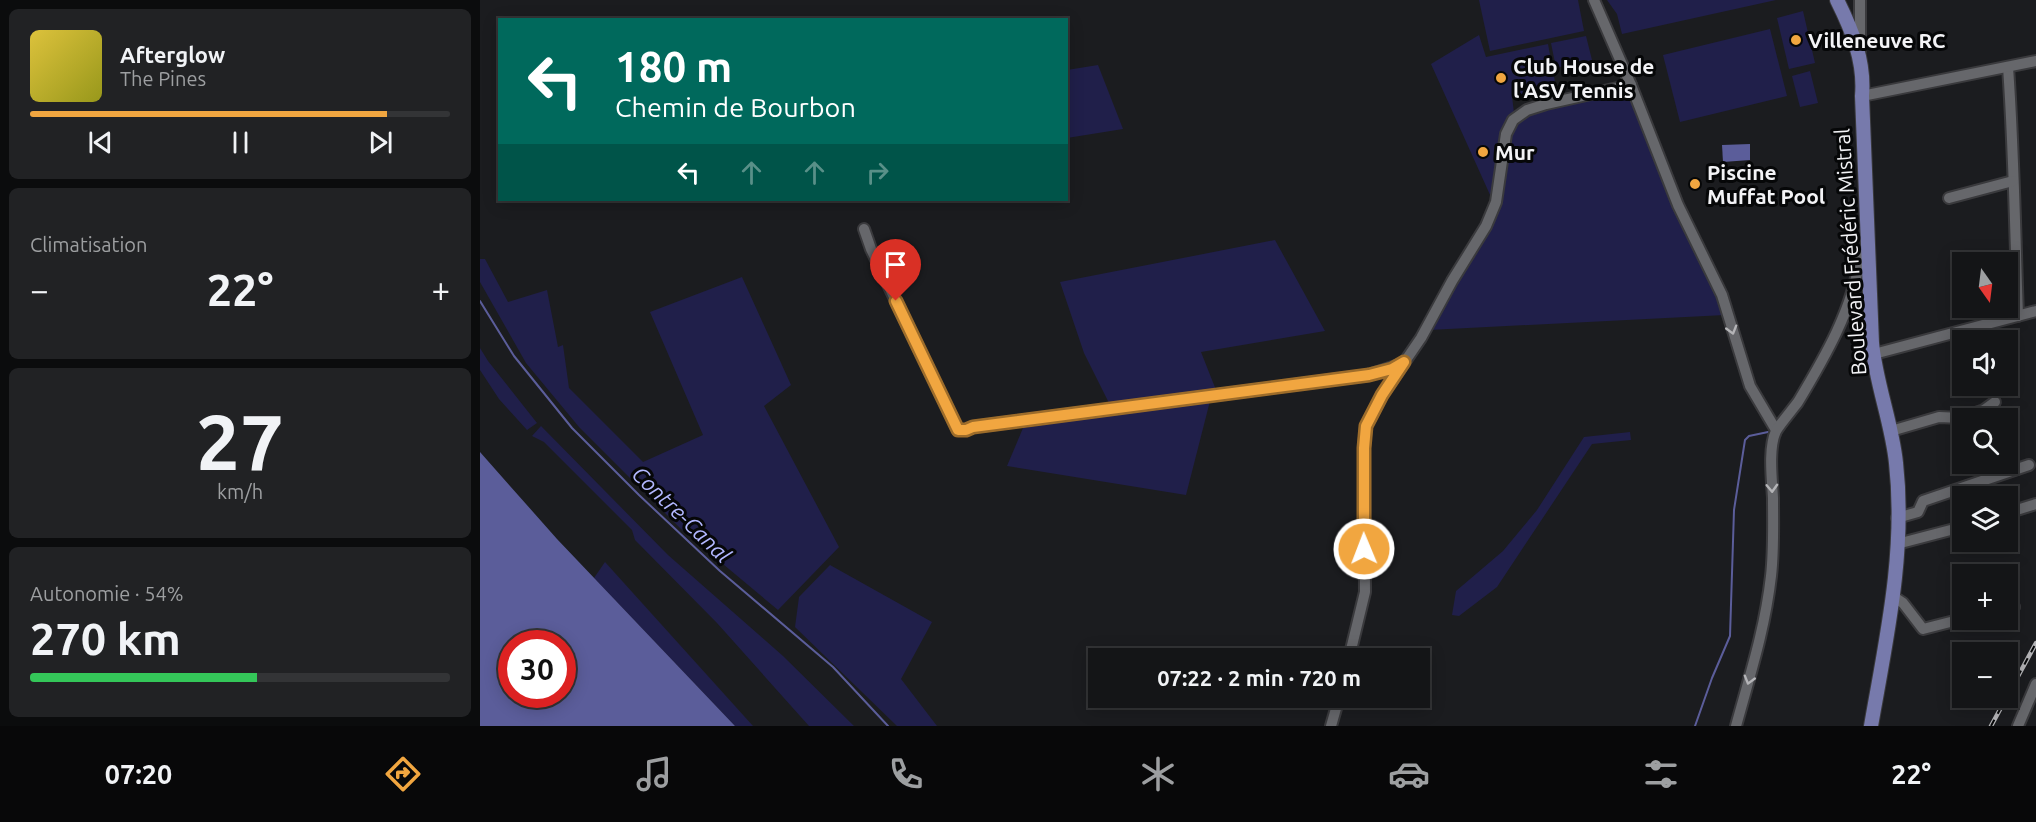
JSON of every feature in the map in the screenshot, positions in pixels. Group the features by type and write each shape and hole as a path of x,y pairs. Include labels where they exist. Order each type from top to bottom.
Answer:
{"main road":[{"name":"Boulevard Frédéric Mistral","path":"1833,3 1860,59 1863,78 1868,252 1874,354 1896,463 1897,544 1894,597 1871,726"},
{"name":"Boulevard Frédéric Mistral","path":"1833,3 1862,96"}],"street":[{"path":"1594,0 1631,85 1678,206 1714,274 1750,386 1776,430"},
{"name":"Boulevard Frédéric Mistral","path":"1833,3 1852,10 1860,1"},
{"name":"Boulevard Frédéric Mistral","path":"1860,1 1860,59"},
{"path":"1862,96 2036,61"},
{"path":"2008,67 2014,142 2016,252"},
{"path":"1351,648 1365,591 1364,448 1366,426 1382,395 1421,338 1452,280 1486,226 1496,202 1506,134 1513,120 1527,110 1631,85"},
{"path":"1949,198 2013,182"},
{"path":"864,229 871,249 958,430 1369,375 1392,369 1404,362"},
{"path":"1736,726 1760,642 1771,575 1773,536 1771,464 1776,430 1790,415 1811,380 1842,320 1857,278 1860,257 1868,252"},
{"path":"2018,316 2036,311"},
{"path":"1874,354 2010,318"},
{"path":"1891,430 1939,417 1961,418 1984,411 1995,402"},
{"path":"1897,518 1918,512 1923,501 2029,465"},
{"path":"2018,510 2036,504"},
{"path":"1897,544 1952,530"},
{"path":"1894,597 1903,603 1923,629 1952,622"},
{"path":"2018,726 2036,684"},
{"path":"1331,726 1336,708"}],"shaded area":[{"path":"1479,0 1578,0 1584,31 1490,51"},
{"path":"1607,0 1776,0 1622,34 1617,14"},
{"name":"Villeneuve RC","path":"1803,11 1815,63 1789,69 1777,18"},
{"path":"1770,29 1787,96 1680,122 1663,55"},
{"path":"1479,35 1486,57 1548,44 1556,87 1512,96 1514,113 1500,132 1491,197 1431,64"},
{"path":"1586,36 1592,60 1556,68 1551,43"},
{"path":"1098,65 1123,129 1068,138 1068,70"},
{"path":"1810,71 1818,103 1800,107 1792,76"},
{"path":"1625,94 1629,97 1669,193 1725,315 1429,330 1496,214 1505,146 1516,124 1536,112"},
{"path":"1275,240 1325,331 1201,352 1216,390 1109,403 1084,353 1060,282"},
{"path":"480,259 485,259 508,302 547,290 558,347 563,345 569,388 643,462 703,435 650,312 742,277 791,385 764,406 839,547 778,610 681,529 579,427 526,363 480,282"},
{"path":"480,348 537,423 527,430 499,399 480,370"},
{"path":"1210,401 1186,495 1007,466 1023,428"},
{"path":"541,426 668,555 783,656 854,726 809,726 717,623 635,540 632,530 544,442 532,436"},
{"path":"1630,432 1631,440 1592,444 1497,587 1459,616 1452,615 1456,591 1503,551 1537,510 1584,437"},
{"path":"605,562 753,726 735,726 594,578"},
{"path":"830,565 932,622 901,679 937,726 897,726 795,627 799,597"}],"water":[{"path":"1750,144 1750,160 1723,162 1722,145"},
{"path":"480,452 557,539 735,726 480,726"}],"waterway":[{"name":"Contre-Canal","path":"480,301 514,356 572,428 720,571 833,667 888,726"},
{"path":"1695,726 1730,636 1734,510 1745,440 1749,436 1768,432"}],"railway":[{"path":"1991,726 2036,643"}],"place":[{"name":"Villeneuve RC","path":"1796,40"},
{"name":"Club House de l'ASV Tennis","path":"1501,78"},
{"name":"Mur","path":"1483,152"},
{"name":"Piscine Muffat Pool","path":"1695,184"}],"route":[{"path":"896,301 958,430 1369,375 1392,369 1404,362 1382,395 1366,426 1364,549"}]}
